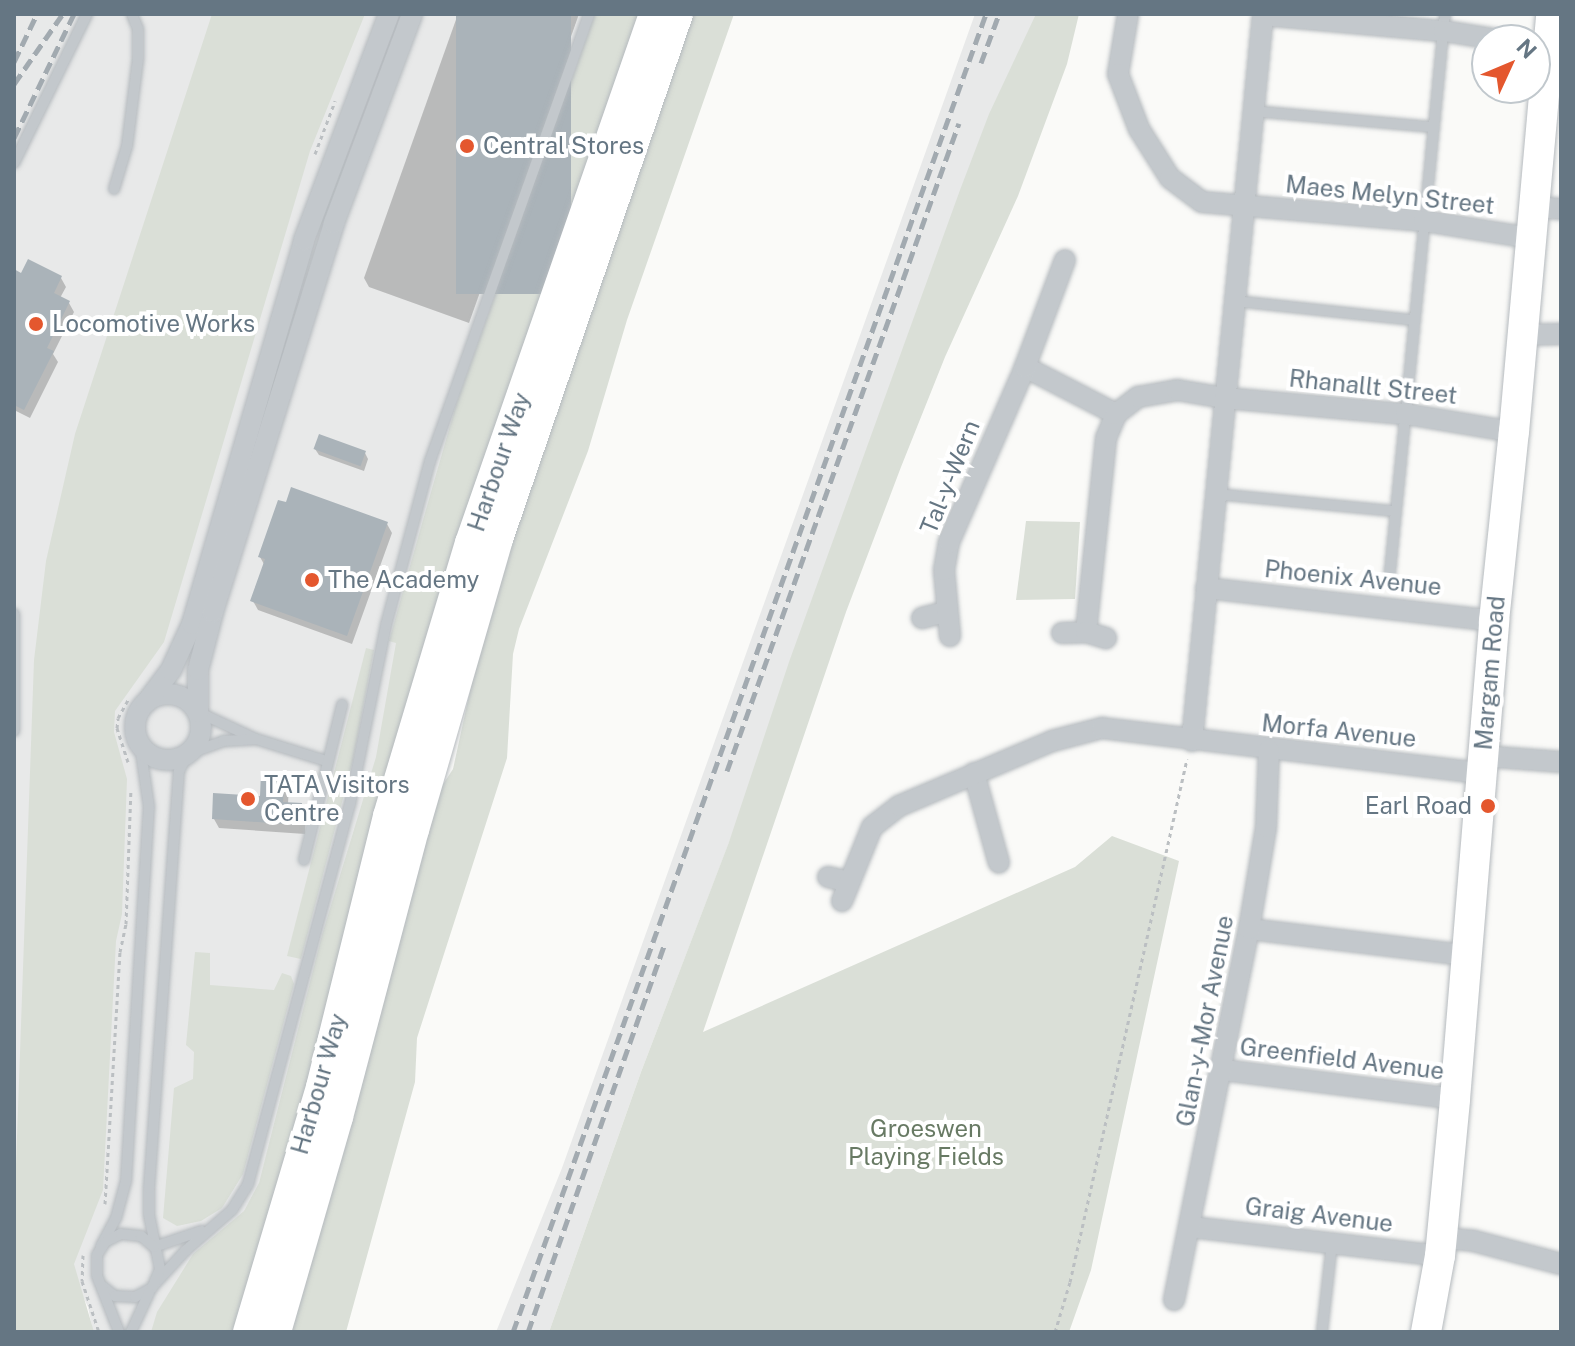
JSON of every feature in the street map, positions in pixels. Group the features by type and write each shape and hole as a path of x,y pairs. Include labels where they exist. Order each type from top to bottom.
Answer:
{"main road":[{"name":"Harbour Way","path":"248,1332 321,1087 388,816 470,543 654,14"},
{"name":"Harbour Way","path":"276,1332 338,1117 414,830 498,539 678,14"},
{"name":"Margam Road","path":"1426,1332 1441,1247 1481,764 1530,238 1548,208 1543,104"}],"street":[{"path":"389,14 304,240 192,624 171,670 136,718 140,745 158,759 174,760 188,754 199,739 198,670 213,612 343,195 412,14"},
{"name":"Maes Melyn Street","path":"1128,14 1118,74 1139,129 1170,178 1202,202 1424,221 1530,238"},
{"path":"1192,741 1263,15 1444,22 1471,31"},
{"name":"Tal-y-Wern","path":"950,636 945,612 944,570 949,542 1025,367 1054,269"},
{"path":"1521,335 1561,334"},
{"path":"1025,367 1116,414"},
{"path":"1062,633 1096,635 1106,438 1116,414 1138,397 1177,390 1225,398"},
{"name":"Rhanallt Street","path":"1225,398 1406,414 1514,432"},
{"name":"Phoenix Avenue","path":"1206,588 1494,621"},
{"path":"922,618 945,612"},
{"path":"146,703 154,697 174,695 192,704 198,712"},
{"name":"Morfa Avenue","path":"828,877 846,891 872,827 899,806 1052,741 1102,728 1269,750 1481,764"},
{"name":"Glan-y-Mor Avenue","path":"1174,1300 1223,1070 1249,929 1266,827 1269,750"},
{"path":"1481,764 1561,762"},
{"path":"974,773 984,844 999,863"},
{"path":"1249,929 1465,955"},
{"name":"Greenfield Avenue","path":"1223,1070 1455,1099"},
{"name":"Graig Avenue","path":"1191,1227 1332,1241 1441,1247 1474,1241 1561,1264"}],"lane":[{"path":"14,163 87,14"},
{"path":"114,189 127,146 138,59 138,29 132,14"},
{"path":"102,1286 115,1296 128,1298 153,1286 239,1201 254,1166 350,804 386,625 430,461 589,14"},
{"path":"1389,582 1444,22"},
{"path":"1252,111 1433,127"},
{"path":"1235,301 1414,320"},
{"path":"1216,494 1394,511"},
{"path":"14,614 14,731"},
{"path":"304,860 342,705"},
{"path":"198,712 256,739 326,761"},
{"path":"131,1332 136,1314 160,1269 149,1215 152,1136 176,791 181,765 188,754 234,738 256,739"},
{"path":"119,1332 95,1265 123,1200 126,1181 149,807 140,745"},
{"path":"154,1247 213,1226"},
{"path":"101,1246 112,1237 128,1233 141,1236 154,1247"},
{"path":"1322,1332 1332,1241"}],"path":[{"path":"1055,1332 1070,1282 1192,741"}],"shaded area":[{"path":"14,14 638,14 512,378 214,1332 93,1332 88,1307 78,1286 14,1332"},
{"path":"975,14 1047,14 641,1072 549,1332 496,1332 562,1168"}],"green space":[{"path":"212,14 365,14 310,151 164,642 115,711 114,732 127,779 122,914 116,941 103,1190 74,1264 94,1332 14,1332 14,1221 34,660 46,561 75,434"},
{"path":"595,14 638,14 512,378 235,1332 151,1332 157,1312 193,1254 244,1211 259,1183 322,935 376,757 396,643 389,641 456,405"},
{"path":"692,14 734,14 627,320 588,451 519,629 513,654 507,758 417,1038 415,1082 346,1332 286,1332 440,789 453,769 485,622"},
{"name":"Groeswen Playing Fields","path":"1036,14 1079,14 1067,64 1018,196 945,357 846,612 703,1032 1075,867 1112,836 1179,861 1091,1270 1069,1332 549,1332 641,1072 729,842 789,662 960,190 989,114"},
{"path":"1026,521 1080,522 1075,599 1016,600"},
{"path":"366,648 374,650 353,760 301,959 287,956"},
{"path":"195,952 210,953 210,985 274,990 282,973 291,976 294,984 243,1174 222,1208 201,1221 177,1226 163,1218 174,1088 193,1079 194,1052 186,1045"}],"building":[{"path":"456,14 571,14 571,294 456,294"},
{"name":"Locomotive Works","path":"28,259 62,276 54,293 70,301 47,348 54,351 24,410 14,405 14,269 21,273"},
{"path":"319,434 366,451 361,466 314,449"},
{"name":"The Academy","path":"291,487 388,522 347,636 250,601 265,559 258,557 278,500 286,502"},
{"name":"TATA Visitors Centre","path":"261,771 285,773 283,802 302,803 301,825 212,819 213,793 260,796"}],"railway":[{"path":"14,62 37,14"},
{"path":"14,138 74,14"},
{"path":"513,1332 986,14"},
{"path":"981,63 999,14"},
{"path":"14,84 62,15"},
{"path":"727,771 959,123"},
{"path":"528,1332 665,944"}],"place":[{"name":"Central Stores","path":"467,146"},
{"name":"Locomotive Works","path":"36,324"},
{"name":"The Academy","path":"312,580"},
{"name":"TATA Visitors Centre","path":"248,799"},
{"name":"Earl Road","path":"1488,806"}]}
